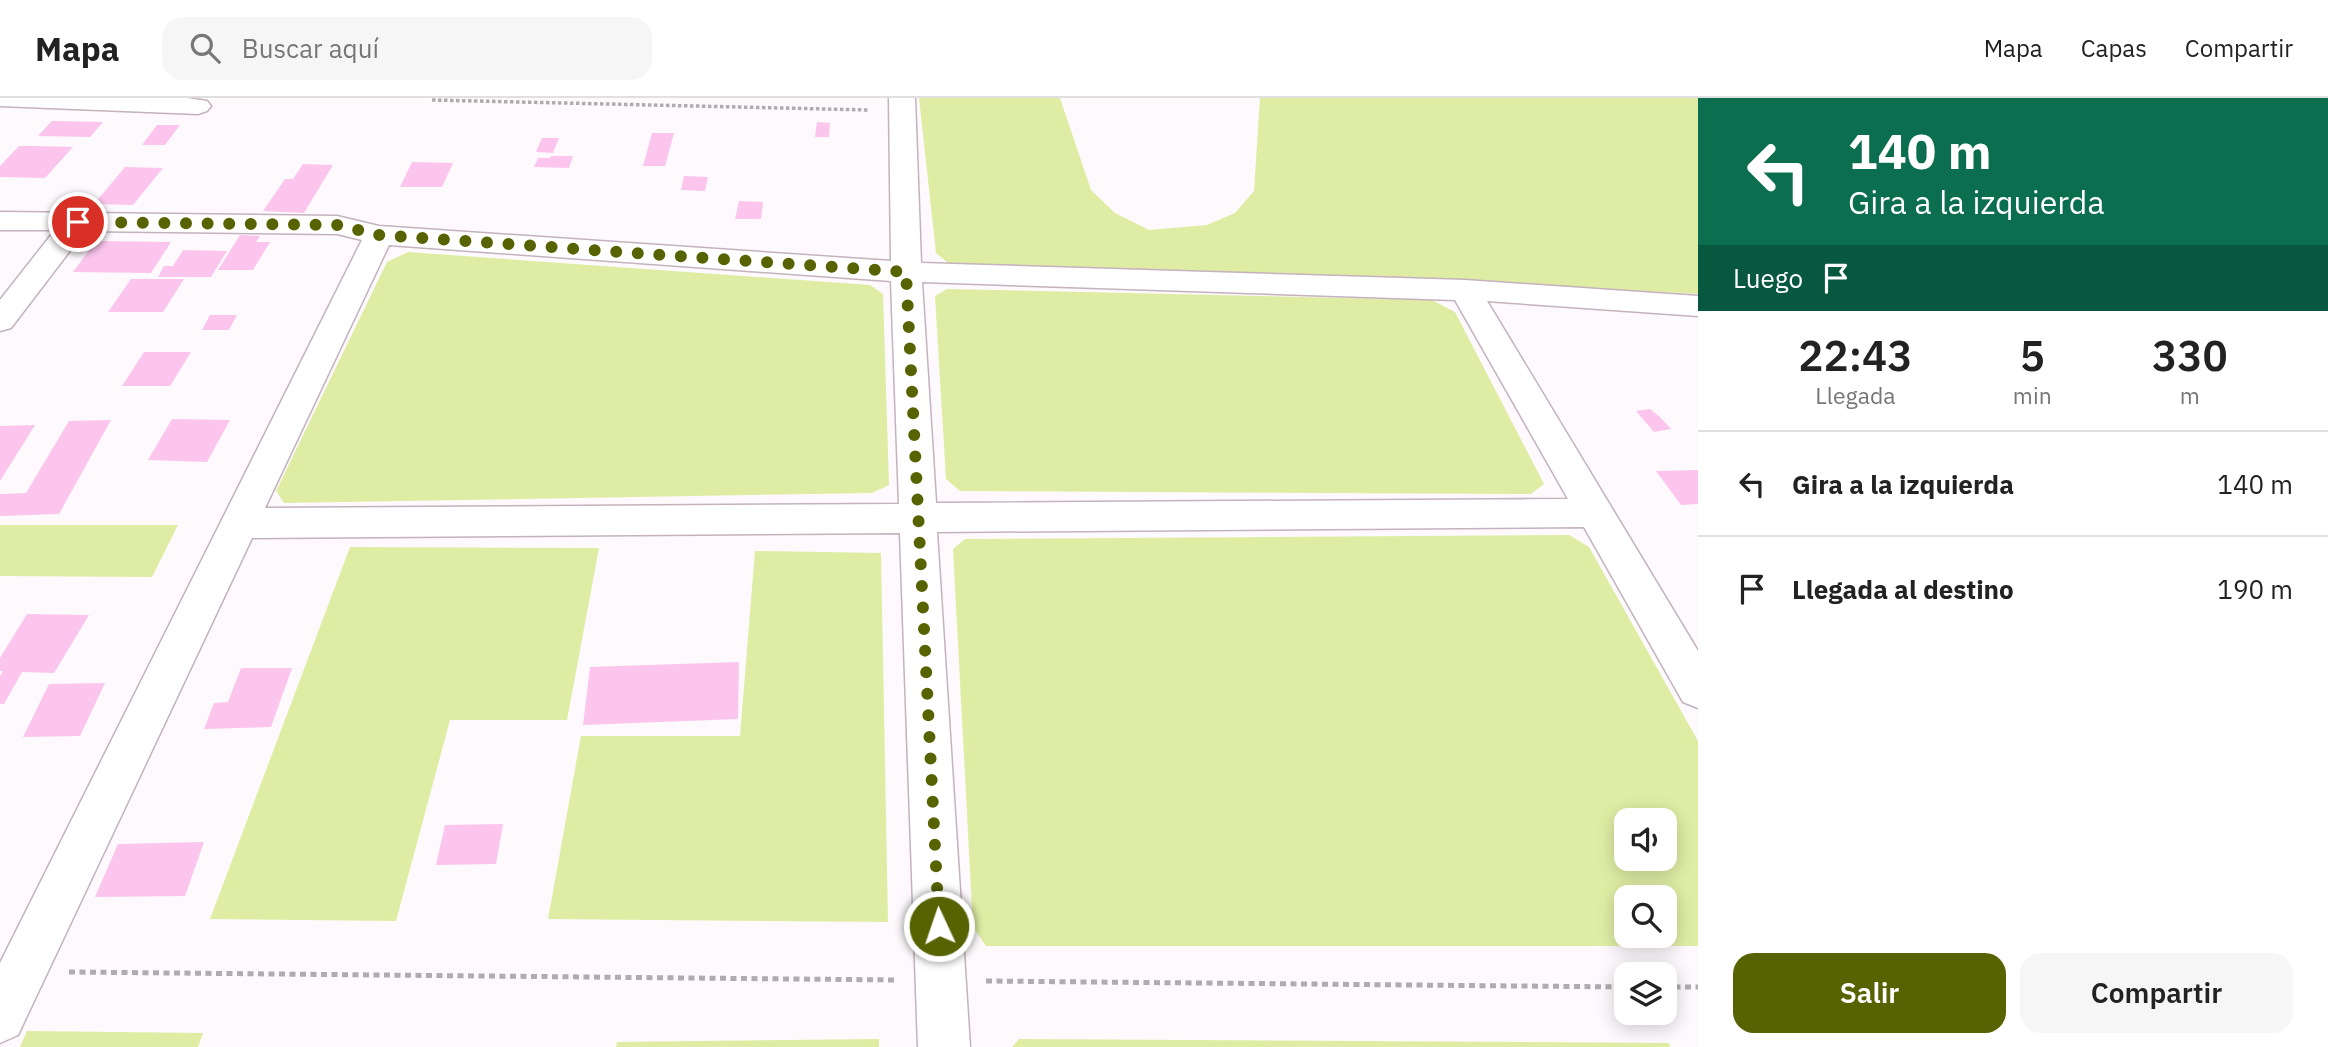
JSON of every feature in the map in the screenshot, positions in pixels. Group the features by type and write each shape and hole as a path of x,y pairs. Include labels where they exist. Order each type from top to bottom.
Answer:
{"street":[{"path":"0,98 198,106"},
{"path":"903,104 906,272 944,1047"},
{"path":"0,221 337,225 379,235 906,272 1465,290 1698,306"},
{"path":"0,321 78,222"},
{"path":"0,1017 379,235"},
{"path":"1465,290 1698,689"},
{"path":"239,523 1595,513"}],"path":[{"path":"432,100 903,104"},
{"path":"22,972 1614,986"},
{"path":"1677,987 1698,987"}],"green space":[{"path":"919,98 1060,98 1091,190 1115,213 1149,230 1207,225 1235,213 1254,191 1260,98 1698,98 1698,294 1468,282 959,266 948,263 936,253"},
{"path":"408,252 870,285 883,294 889,485 872,493 284,503 276,491 387,262"},
{"path":"947,289 1432,300 1455,312 1544,484 1531,494 960,491 946,479 935,296"},
{"path":"0,525 178,525 152,577 0,576"},
{"path":"1569,535 1589,547 1698,741 1698,946 1677,946 1677,885 1614,885 1614,946 986,946 973,927 953,549 965,539"},
{"path":"350,547 599,548 567,720 450,720 396,921 210,919"},
{"path":"755,551 881,553 888,922 548,919 581,736 740,736"},
{"path":"27,1031 203,1033 198,1047 20,1047"},
{"path":"879,1039 879,1047 616,1047 617,1042"},
{"path":"1019,1039 1669,1043 1670,1047 1012,1047"}],"building":[{"path":"52,121 103,122 90,137 38,136"},
{"path":"817,122 830,123 829,137 815,137"},
{"path":"157,125 180,125 165,145 142,145"},
{"path":"652,133 674,133 665,166 643,166"},
{"path":"542,138 559,138 553,153 536,152"},
{"path":"19,146 73,147 45,178 0,177 0,166"},
{"path":"573,156 569,168 534,167 538,158"},
{"path":"412,162 453,163 442,187 400,187"},
{"path":"303,164 333,165 304,213 263,211 285,179 293,179"},
{"path":"125,167 163,168 133,205 94,204"},
{"path":"684,176 708,177 705,191 681,190"},
{"path":"739,201 763,202 761,219 735,219"},
{"path":"240,235 260,236 256,242 270,242 253,270 218,270"},
{"path":"96,241 171,242 151,273 73,272"},
{"path":"183,250 227,251 211,277 158,277 164,266 173,266"},
{"path":"131,279 184,279 163,312 108,312"},
{"path":"210,315 237,315 229,330 202,330"},
{"path":"144,352 191,352 170,386 122,386"},
{"path":"1650,409 1671,429 1654,432 1636,411"},
{"path":"172,419 230,420 207,462 148,460"},
{"path":"111,420 59,514 0,516 0,494 26,493 69,421"},
{"path":"35,425 0,481 0,426"},
{"path":"1698,470 1698,504 1681,505 1656,471"},
{"path":"27,614 89,615 54,673 22,672 4,704 0,704 0,676 3,671 0,671 0,658"},
{"path":"739,662 738,719 583,725 590,667"},
{"path":"241,668 292,668 271,727 204,729 214,703 228,702"},
{"path":"105,683 80,736 23,737 49,684"},
{"path":"503,824 496,864 436,865 445,825"},
{"path":"204,842 185,896 95,897 118,844"}],"route":[{"path":"78,222 337,225 379,235 906,272 939,926"}]}
